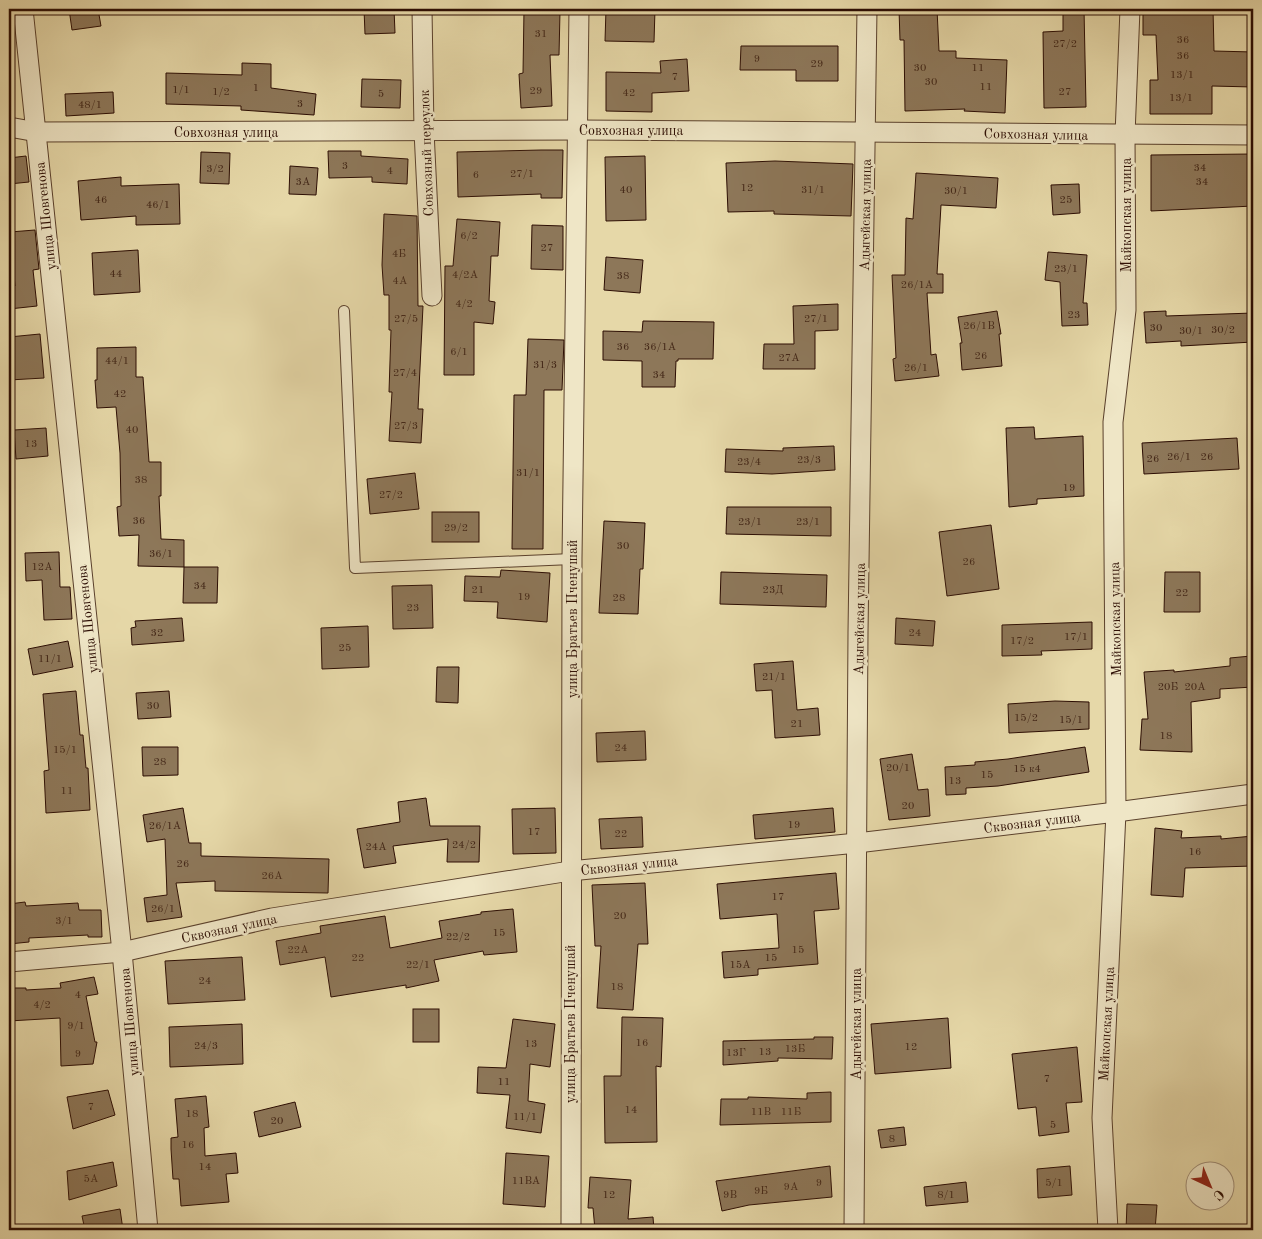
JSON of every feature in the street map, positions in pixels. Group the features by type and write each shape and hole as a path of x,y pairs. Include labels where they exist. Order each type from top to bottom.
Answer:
{"street":[{"name":"улица Шовгенова","path":"23,9 122,952 148,1230"},
{"name":"Совхозный переулок","path":"422,9 424,132 432,296"},
{"name":"улица Братьев Пченушай","path":"571,1230 570,871 572,559 579,130 579,9"},
{"name":"Адыгейская улица","path":"854,1230 867,9"},
{"name":"Майкопская улица","path":"1108,1230 1102,1118 1116,812 1113,422 1126,310 1125,135 1130,9"},
{"name":"Совхозная улица","path":"9,127 37,132 579,130 1253,135"},
{"name":"Сквозная улица","path":"9,962 122,952 272,918 570,871 857,843 1253,794"}],"lane":[{"path":"344,311 355,568 572,559"}],"building":[{"path":"69,9 98,9 101,26 72,30"},
{"path":"364,9 394,9 395,33 365,34"},
{"path":"606,9 655,9 654,42 605,41"},
{"path":"899,9 937,9 939,51 956,51 956,58 1007,60 1005,113 964,111 965,109 905,111 904,40 900,40"},
{"path":"1063,9 1084,9 1086,107 1044,108 1043,32 1063,31"},
{"path":"1143,9 1213,9 1214,51 1253,52 1253,87 1212,86 1212,114 1150,114 1150,80 1158,80 1156,35 1143,35"},
{"path":"524,10 560,11 559,55 550,55 552,106 521,108 519,74 523,73"},
{"path":"741,46 838,46 838,81 796,81 796,70 740,70"},
{"path":"687,59 689,91 652,93 652,112 606,111 606,72 661,73 660,61"},
{"path":"242,63 271,64 271,88 316,94 314,115 241,110 241,106 166,104 166,73 242,75"},
{"path":"362,79 401,80 400,108 361,107"},
{"path":"113,92 114,113 66,116 65,94"},
{"path":"563,150 562,198 541,198 541,194 458,197 457,152"},
{"path":"328,151 361,151 361,156 408,159 407,184 372,182 372,177 329,178"},
{"path":"201,152 230,153 229,184 200,183"},
{"path":"1253,154 1253,206 1151,211 1151,155"},
{"path":"26,156 29,182 9,184 9,158"},
{"path":"645,156 646,220 606,221 605,157"},
{"path":"775,161 853,164 851,216 774,214 774,211 728,212 726,163"},
{"path":"290,166 318,168 316,195 289,194"},
{"path":"916,173 998,178 996,208 941,205 937,274 943,274 943,293 927,293 931,355 936,354 939,376 895,381 893,359 896,358 892,275 905,275 906,218 913,219"},
{"path":"121,177 121,186 179,184 180,224 136,225 136,216 81,220 78,181"},
{"path":"1079,184 1080,213 1053,215 1051,185"},
{"path":"384,214 417,216 418,306 423,306 418,409 423,409 421,443 389,441 392,392 389,392 391,330 389,330 389,295 384,295 382,265"},
{"path":"457,219 500,222 498,256 491,256 489,301 495,302 493,324 474,322 474,375 444,375 445,266 453,266"},
{"path":"532,225 563,226 563,270 531,269"},
{"path":"35,230 39,269 33,270 37,306 9,309 9,287 15,286 10,232"},
{"path":"138,250 140,292 94,295 92,253"},
{"path":"1048,252 1087,255 1083,303 1087,303 1088,325 1062,326 1060,282 1045,280"},
{"path":"606,257 643,260 640,293 604,290"},
{"path":"838,304 838,330 815,331 815,369 763,369 764,344 794,344 793,306"},
{"path":"997,311 1001,334 999,334 1002,366 962,370 960,343 962,343 958,317"},
{"path":"1166,311 1166,316 1253,313 1253,342 1181,346 1181,341 1146,343 1144,312"},
{"path":"643,321 714,322 713,359 678,359 676,361 675,387 642,387 642,361 603,360 603,331 642,332"},
{"path":"40,334 44,378 9,380 9,337"},
{"path":"528,339 564,340 562,390 544,390 543,549 512,549 514,395 526,395"},
{"path":"136,347 136,377 143,377 149,462 161,462 161,496 159,496 161,539 184,540 184,567 138,566 139,535 119,536 117,507 121,506 120,453 116,407 97,408 95,380 97,380 97,348"},
{"path":"1034,427 1035,439 1083,436 1084,496 1037,499 1037,504 1009,507 1006,428"},
{"path":"46,428 48,456 16,459 14,430"},
{"path":"1237,438 1239,469 1144,474 1142,443"},
{"path":"834,446 835,470 772,474 725,472 726,449 783,451 783,448"},
{"path":"415,473 419,509 370,514 367,479"},
{"path":"727,507 831,507 831,536 726,534"},
{"path":"432,512 479,512 479,542 432,542"},
{"path":"604,521 645,523 643,569 640,569 638,614 599,613"},
{"path":"991,525 999,589 947,596 939,532"},
{"path":"59,552 60,587 70,587 72,619 44,620 42,580 26,581 25,553"},
{"path":"184,567 218,567 217,603 183,603"},
{"path":"501,570 550,573 547,622 497,618 498,602 464,601 465,576 500,577"},
{"path":"721,572 827,575 826,607 720,604"},
{"path":"1165,572 1200,572 1200,612 1164,612"},
{"path":"432,585 433,628 393,629 392,586"},
{"path":"182,618 184,641 132,645 131,628 136,627 135,621"},
{"path":"896,618 935,621 933,646 895,644"},
{"path":"1092,622 1092,649 1041,651 1042,655 1002,656 1002,625"},
{"path":"368,626 369,667 322,669 321,628"},
{"path":"68,641 73,667 33,675 28,649"},
{"path":"1251,656 1253,687 1220,689 1220,698 1191,702 1192,752 1140,750 1142,719 1148,719 1144,672 1174,670 1174,672 1230,666 1230,658"},
{"path":"793,661 797,710 818,708 820,735 775,738 772,690 756,691 754,664"},
{"path":"437,667 459,667 458,703 436,702"},
{"path":"76,691 80,735 83,735 86,768 88,768 90,810 46,813 44,771 49,770 43,694"},
{"path":"169,691 171,717 138,719 136,693"},
{"path":"1055,701 1089,702 1089,729 1009,733 1008,704"},
{"path":"645,731 646,760 597,762 596,733"},
{"path":"142,747 178,747 178,775 143,776"},
{"path":"1085,747 1089,772 998,786 966,788 966,794 946,795 945,767 975,765 975,762"},
{"path":"912,754 918,790 928,789 930,816 889,820 880,759"},
{"path":"426,798 430,826 480,826 479,862 447,862 448,839 393,846 396,863 364,868 357,829 400,822 398,802"},
{"path":"183,808 189,843 201,843 201,856 329,859 328,893 215,891 215,881 176,883 182,917 147,922 144,898 167,895 165,839 147,842 143,815"},
{"path":"555,808 556,853 513,854 512,809"},
{"path":"833,808 835,832 755,839 753,815"},
{"path":"642,817 643,847 601,849 599,819"},
{"path":"1155,828 1182,831 1181,838 1221,836 1221,839 1253,836 1253,866 1185,868 1183,897 1151,895"},
{"path":"836,873 839,909 814,911 818,964 758,969 758,975 724,978 722,952 779,948 777,914 720,919 717,884"},
{"path":"645,883 648,944 638,944 633,1010 597,1008 601,946 595,946 592,885"},
{"path":"25,902 26,906 78,903 79,910 101,910 102,937 88,937 88,935 29,938 29,942 9,944 9,904"},
{"path":"513,909 517,952 484,955 483,951 434,960 439,981 406,988 406,985 331,997 325,957 280,965 276,941 321,933 320,926 385,916 390,948 442,938 439,921 481,914 481,912"},
{"path":"242,957 245,1000 168,1004 165,961"},
{"path":"94,977 98,994 86,996 95,1042 97,1042 93,1064 61,1066 60,1018 9,1021 9,988 26,988 26,990 61,988 60,983"},
{"path":"413,1009 439,1009 439,1042 413,1042"},
{"path":"622,1017 663,1018 661,1067 656,1066 657,1142 605,1143 604,1076 621,1076"},
{"path":"948,1018 951,1068 875,1074 871,1024"},
{"path":"513,1019 555,1024 550,1067 530,1064 528,1101 545,1104 541,1133 506,1128 510,1095 477,1093 478,1067 506,1068"},
{"path":"242,1024 243,1064 170,1067 169,1027"},
{"path":"814,1037 833,1037 832,1059 778,1058 778,1061 723,1065 723,1041 814,1039"},
{"path":"1077,1047 1082,1102 1066,1103 1069,1132 1039,1136 1036,1107 1018,1109 1012,1054"},
{"path":"108,1090 115,1115 73,1129 67,1097"},
{"path":"831,1092 831,1122 720,1125 721,1099 748,1099 748,1097 807,1099 807,1093"},
{"path":"206,1096 209,1127 204,1128 205,1156 236,1153 238,1173 226,1174 229,1202 181,1206 179,1179 173,1179 171,1149 171,1138 178,1137 175,1099"},
{"path":"295,1102 301,1127 259,1137 254,1112"},
{"path":"904,1127 906,1145 881,1148 878,1130"},
{"path":"506,1153 549,1156 545,1207 503,1204"},
{"path":"113,1162 117,1186 69,1200 67,1171"},
{"path":"830,1166 832,1197 749,1205 722,1211 716,1181"},
{"path":"1070,1166 1072,1195 1038,1198 1037,1169"},
{"path":"590,1177 631,1180 628,1219 653,1217 654,1230 595,1230 593,1208 588,1208"},
{"path":"966,1182 968,1202 926,1206 924,1187"},
{"path":"1127,1204 1157,1205 1155,1230 1126,1230"},
{"path":"120,1209 123,1230 85,1230 82,1216"}]}
